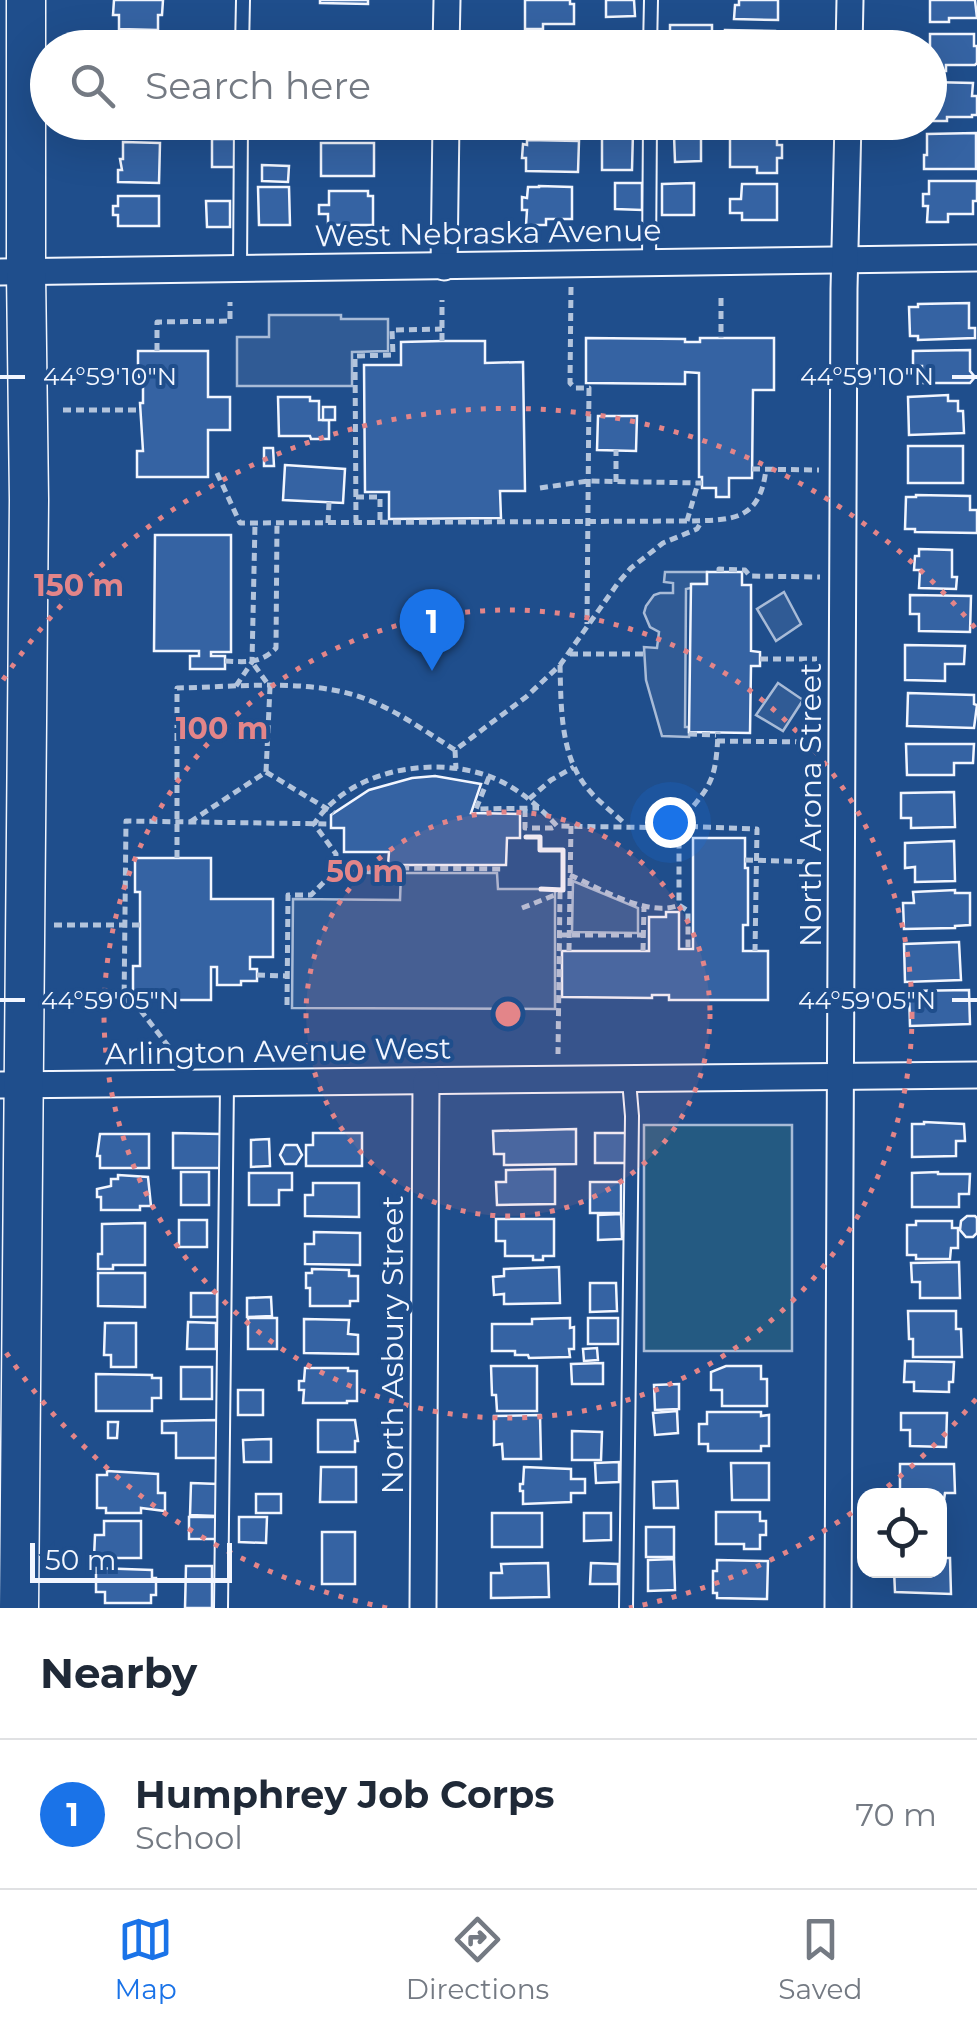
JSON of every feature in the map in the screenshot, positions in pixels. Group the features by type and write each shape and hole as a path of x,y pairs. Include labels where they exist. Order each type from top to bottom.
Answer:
{"main road":[{"path":"19,1608 12,1086 26,924 29,500 13,272 26,0"}],"street":[{"path":"446,0 446,30"},
{"path":"849,30 850,0"},
{"path":"444,266 446,140"},
{"name":"North Arona Street","path":"838,1608 847,140"},
{"name":"West Nebraska Avenue","path":"13,272 977,258"},
{"name":"Arlington Avenue West","path":"12,1086 977,1075"},
{"name":"North Asbury Street","path":"423,1608 426,1082"}],"lane":[{"path":"242,30 243,0"},
{"path":"650,0 650,30"},
{"path":"240,270 241,140"},
{"path":"649,262 650,140"},
{"path":"626,1608 630,1080"},
{"path":"222,1608 227,1084"}],"path":[{"path":"572,264 570,383 575,388 589,388 587,626"},
{"path":"720,298 720,338"},
{"path":"442,300 442,341"},
{"path":"157,351 157,322 230,321 230,302"},
{"path":"356,523 355,356 392,355 392,330 442,330"},
{"path":"63,410 140,410"},
{"path":"616,450 616,482"},
{"path":"752,469 844,470"},
{"path":"217,473 240,523 328,524 736,518 757,503 766,469"},
{"path":"540,488 588,481 700,483 687,521"},
{"path":"356,496 380,496 380,523"},
{"path":"328,524 329,502"},
{"path":"456,750 560,666 631,568 663,543 697,529 702,521"},
{"path":"235,688 252,662 254,524"},
{"path":"225,661 262,660 276,648 277,524"},
{"path":"719,572 745,570 750,576 843,577"},
{"path":"570,654 644,654"},
{"path":"760,659 843,660"},
{"path":"252,662 270,687 266,772"},
{"path":"560,666 564,729 574,767 582,782 628,827"},
{"path":"177,858 178,688 313,688 357,696 390,710 456,750"},
{"path":"689,734 843,742"},
{"path":"676,827 710,784 718,736"},
{"path":"456,750 456,769"},
{"path":"529,799 574,767"},
{"path":"314,824 346,792 410,768 456,769 489,777 529,799 558,826"},
{"path":"266,772 334,813"},
{"path":"189,822 266,772"},
{"path":"489,777 473,811 540,808"},
{"path":"524,809 524,828 754,828 758,832 755,950"},
{"path":"169,1047 138,1007 124,1006 126,821 331,824"},
{"path":"287,1005 288,895 311,895 335,871 336,854 314,824"},
{"path":"569,950 571,826"},
{"path":"676,827 679,905"},
{"path":"745,860 842,862"},
{"path":"335,871 503,869"},
{"path":"570,875 644,908 679,905"},
{"path":"522,908 560,893 558,1081"},
{"path":"679,905 688,911 688,949"},
{"path":"643,950 644,908"},
{"path":"26,924 140,926"},
{"path":"559,935 644,935"},
{"path":"257,975 287,976"}],"shaded area":[{"path":"269,315 388,319 388,351 352,352 352,386 237,386 237,337 269,337"},
{"path":"665,572 707,572 707,584 692,584 686,589 685,727 689,727 689,737 662,736 646,680 644,647 657,648 659,632 650,627 644,613 654,595 673,593 673,583 664,582"},
{"path":"784,592 801,624 776,641 757,609"},
{"path":"778,683 803,700 783,731 756,715"},
{"path":"401,873 497,873 498,889 555,889 555,1009 292,1008 293,899 400,900"},
{"path":"573,881 638,908 638,933 572,932"},
{"path":"644,1125 792,1125 792,1351 644,1351"}],"building":[{"path":"114,0 163,0 158,30 119,29 119,15 113,15"},
{"path":"368,0 368,4 320,3"},
{"path":"525,0 570,0 574,4 574,24 543,24 543,29 525,29"},
{"path":"606,0 634,0 635,16 606,17"},
{"path":"739,0 778,0 778,20 734,19"},
{"path":"930,0 975,0 977,18 930,22"},
{"path":"670,25 712,25 712,30 670,30"},
{"path":"947,34 974,34 975,65 947,65"},
{"path":"947,82 973,83 977,115 947,117"},
{"path":"976,133 976,169 924,169 927,140 947,140 947,134"},
{"path":"212,140 236,140 236,167 212,167"},
{"path":"527,140 579,141 578,172 526,171 526,158 522,158"},
{"path":"602,140 633,140 632,170 602,170"},
{"path":"674,140 701,140 701,161 675,162"},
{"path":"730,140 777,140 777,145 782,145 777,173 757,173 757,167 730,167"},
{"path":"123,142 160,143 159,183 118,182"},
{"path":"321,143 374,143 374,176 321,176"},
{"path":"262,165 289,166 288,182 262,181"},
{"path":"929,181 977,181 973,214 948,214 948,222 927,222 928,206 923,206 923,194 929,194"},
{"path":"615,183 642,183 642,210 615,209"},
{"path":"694,183 694,215 662,215 662,184"},
{"path":"742,184 777,184 777,220 742,220 742,213 730,213 730,199 741,199"},
{"path":"258,187 289,187 290,225 259,225"},
{"path":"528,187 572,187 572,219 546,219 546,225 526,225 527,210 522,210 522,197 527,198"},
{"path":"329,191 368,191 368,196 373,196 373,225 328,225 328,214 319,214 319,205 329,205"},
{"path":"118,196 159,196 159,226 118,226 113,206 118,206"},
{"path":"206,201 230,201 230,227 207,227"},
{"path":"969,303 969,328 975,328 975,338 918,340 918,336 910,336 909,307"},
{"path":"586,338 700,342 700,338 774,338 774,390 753,390 752,478 729,478 729,497 716,497 716,488 702,488 699,373 685,372 685,384 586,383"},
{"path":"485,341 485,363 523,362 525,491 500,491 501,518 389,519 389,492 365,492 364,365 401,365 401,342"},
{"path":"970,350 970,371 975,377 970,383 922,383 922,366 913,366 913,351"},
{"path":"138,351 208,351 208,397 230,397 230,430 208,430 208,477 137,477 137,451 143,451 143,377 138,377"},
{"path":"948,395 948,401 958,401 958,411 963,411 964,433 909,435 908,397"},
{"path":"278,397 310,397 310,401 319,401 319,420 329,420 329,439 279,436"},
{"path":"323,407 335,407 335,420 323,420"},
{"path":"598,416 637,416 636,451 597,450"},
{"path":"908,446 963,446 963,483 908,483"},
{"path":"264,448 273,448 274,466 264,466"},
{"path":"285,465 345,469 343,503 283,500"},
{"path":"970,496 970,510 977,510 977,533 905,529 906,497"},
{"path":"155,535 231,535 231,652 211,652 211,656 225,656 225,669 190,669 190,656 199,656 199,651 154,651"},
{"path":"919,549 952,550 956,589 919,588 920,570 914,570"},
{"path":"707,572 742,572 742,585 751,585 751,651 760,652 760,666 751,666 750,733 689,732 691,584 707,584"},
{"path":"910,595 971,596 970,632 919,631 919,614 910,614"},
{"path":"905,645 965,646 964,664 945,664 945,681 905,680"},
{"path":"908,693 974,695 974,728 907,726"},
{"path":"906,744 974,744 973,763 954,763 954,775 907,775"},
{"path":"435,776 481,784 471,813 520,814 520,838 507,838 506,865 388,865 389,852 344,852 344,828 331,828 331,815 369,790"},
{"path":"954,792 955,827 911,828 911,818 901,818 901,793"},
{"path":"693,838 745,838 748,925 743,925 743,951 768,951 768,1000 669,1000 669,995 562,997 562,951 649,951 649,917 679,912 679,949 693,949"},
{"path":"954,841 955,881 915,882 915,867 905,868 905,843"},
{"path":"135,858 211,858 211,899 273,899 273,957 250,957 250,969 257,969 257,981 217,985 217,967 211,967 211,1000 133,1000 133,966 140,966 140,892 135,892"},
{"path":"913,892 970,893 970,925 904,929 903,903 914,903"},
{"path":"959,942 961,980 905,982 904,944"},
{"path":"969,990 970,1024 910,1026 909,991"},
{"path":"912,1124 964,1124 965,1141 956,1141 956,1156 912,1157"},
{"path":"576,1129 576,1164 504,1165 504,1154 494,1154 493,1131"},
{"path":"173,1133 221,1134 220,1168 173,1168"},
{"path":"313,1133 362,1133 362,1166 306,1166 306,1145 313,1145"},
{"path":"595,1133 626,1133 626,1163 595,1163"},
{"path":"100,1134 149,1134 149,1168 100,1168"},
{"path":"269,1139 270,1166 251,1167 251,1140"},
{"path":"285,1145 297,1145 302,1155 296,1164 285,1164 280,1155"},
{"path":"555,1169 555,1204 497,1205 496,1182 506,1182 506,1170"},
{"path":"181,1172 209,1172 209,1205 181,1205"},
{"path":"249,1173 292,1173 292,1190 279,1190 279,1205 249,1205"},
{"path":"912,1173 970,1174 969,1194 959,1194 959,1207 912,1207"},
{"path":"118,1175 148,1177 151,1206 140,1206 140,1210 101,1210 97,1189 111,1186 111,1179 118,1179"},
{"path":"590,1182 621,1182 621,1213 590,1213"},
{"path":"313,1183 359,1183 359,1217 305,1216 305,1195 313,1195"},
{"path":"621,1214 622,1239 598,1240 598,1215"},
{"path":"967,1216 977,1218 977,1233 973,1237 966,1237 960,1230 961,1221"},
{"path":"496,1219 554,1219 554,1256 533,1260 533,1256 505,1256 505,1241 496,1241"},
{"path":"179,1220 207,1220 207,1247 179,1247"},
{"path":"916,1221 952,1221 952,1228 958,1228 958,1248 951,1248 950,1259 916,1259 916,1255 907,1255 907,1225 916,1225"},
{"path":"145,1223 145,1265 98,1269 102,1224"},
{"path":"314,1232 360,1233 360,1265 305,1264 305,1244 314,1244"},
{"path":"959,1262 960,1298 920,1298 920,1282 912,1282 911,1263"},
{"path":"559,1267 560,1303 504,1304 504,1294 494,1295 493,1277 504,1276 504,1269"},
{"path":"312,1269 349,1270 349,1276 358,1276 358,1301 350,1301 350,1306 310,1306 306,1273 312,1273"},
{"path":"98,1273 145,1273 145,1307 98,1306"},
{"path":"590,1283 616,1283 617,1311 590,1312"},
{"path":"191,1293 217,1293 217,1317 191,1317"},
{"path":"271,1297 272,1316 247,1317 247,1298"},
{"path":"908,1311 956,1311 962,1357 913,1357"},
{"path":"248,1318 277,1318 277,1349 248,1349"},
{"path":"570,1318 574,1349 569,1349 570,1357 529,1358 515,1355 515,1351 492,1351 492,1324 532,1324 532,1319"},
{"path":"588,1318 618,1318 618,1344 588,1344"},
{"path":"304,1319 349,1320 348,1334 358,1335 358,1354 304,1353"},
{"path":"188,1322 216,1323 216,1349 187,1349"},
{"path":"105,1323 136,1323 136,1367 111,1367 111,1355 104,1355"},
{"path":"597,1348 598,1360 584,1361 583,1349"},
{"path":"905,1361 954,1362 949,1392 914,1391 914,1382 904,1382"},
{"path":"603,1363 603,1384 572,1384 571,1364"},
{"path":"491,1366 537,1366 537,1411 497,1411"},
{"path":"726,1366 761,1366 761,1379 767,1379 767,1406 722,1406 722,1390 711,1390 711,1372"},
{"path":"181,1367 212,1367 212,1399 181,1399"},
{"path":"305,1368 357,1371 357,1401 303,1403 304,1390 299,1390 299,1381 304,1381"},
{"path":"96,1374 161,1378 161,1398 152,1398 152,1411 96,1411"},
{"path":"679,1384 679,1409 655,1410 654,1385"},
{"path":"238,1390 263,1390 263,1415 238,1415"},
{"path":"677,1411 678,1433 655,1435 653,1413"},
{"path":"707,1412 769,1415 769,1446 761,1446 761,1451 708,1451 708,1444 699,1444 699,1424 707,1424"},
{"path":"901,1413 947,1413 946,1447 910,1446 910,1430 901,1430"},
{"path":"540,1415 541,1459 503,1459 502,1444 494,1445 494,1416"},
{"path":"218,1420 218,1458 176,1458 176,1433 162,1433 162,1421"},
{"path":"318,1420 355,1420 355,1452 318,1452"},
{"path":"108,1422 118,1422 117,1438 108,1438"},
{"path":"572,1431 602,1432 601,1460 572,1460"},
{"path":"271,1439 271,1462 244,1462 243,1440"},
{"path":"619,1462 619,1482 596,1483 595,1463"},
{"path":"731,1463 769,1463 769,1500 732,1500"},
{"path":"900,1464 954,1464 955,1493 947,1493 947,1488 900,1488"},
{"path":"321,1467 356,1467 356,1502 320,1502"},
{"path":"524,1467 571,1469 571,1479 585,1479 585,1493 571,1493 571,1502 523,1504 520,1484"},
{"path":"107,1471 158,1474 158,1493 165,1493 165,1511 141,1508 141,1513 106,1513 106,1508 97,1508 97,1475 107,1475"},
{"path":"677,1481 678,1508 654,1508 653,1482"},
{"path":"191,1483 218,1484 217,1516 190,1515"},
{"path":"256,1494 281,1494 281,1513 256,1513"},
{"path":"716,1512 760,1512 760,1521 766,1521 766,1535 760,1535 760,1549 744,1549 744,1544 716,1544"},
{"path":"492,1513 542,1513 542,1547 492,1547"},
{"path":"584,1513 611,1513 611,1540 584,1541"},
{"path":"189,1517 218,1517 218,1539 189,1539"},
{"path":"239,1517 267,1517 266,1543 239,1542"},
{"path":"104,1521 141,1521 141,1558 94,1558 95,1535 104,1535"},
{"path":"646,1527 674,1527 674,1557 646,1557"},
{"path":"322,1532 355,1532 355,1584 322,1584"},
{"path":"950,1558 951,1594 895,1592 894,1578 947,1578"},
{"path":"674,1559 675,1590 648,1591 648,1560"},
{"path":"717,1560 768,1561 767,1599 717,1598 717,1593 713,1593 713,1571 717,1571"},
{"path":"548,1563 549,1597 491,1598 491,1573 502,1573 501,1564"},
{"path":"591,1563 618,1564 618,1584 590,1584"},
{"path":"186,1566 212,1566 212,1608 185,1608"},
{"path":"96,1568 152,1570 156,1595 151,1595 151,1603 105,1603 105,1592 96,1592"}],"wall":[{"path":"526,837 540,837 540,850 563,850 563,890 541,889"}],"place":[{"name":"Humphrey Job Corps","path":"432,671"}]}
